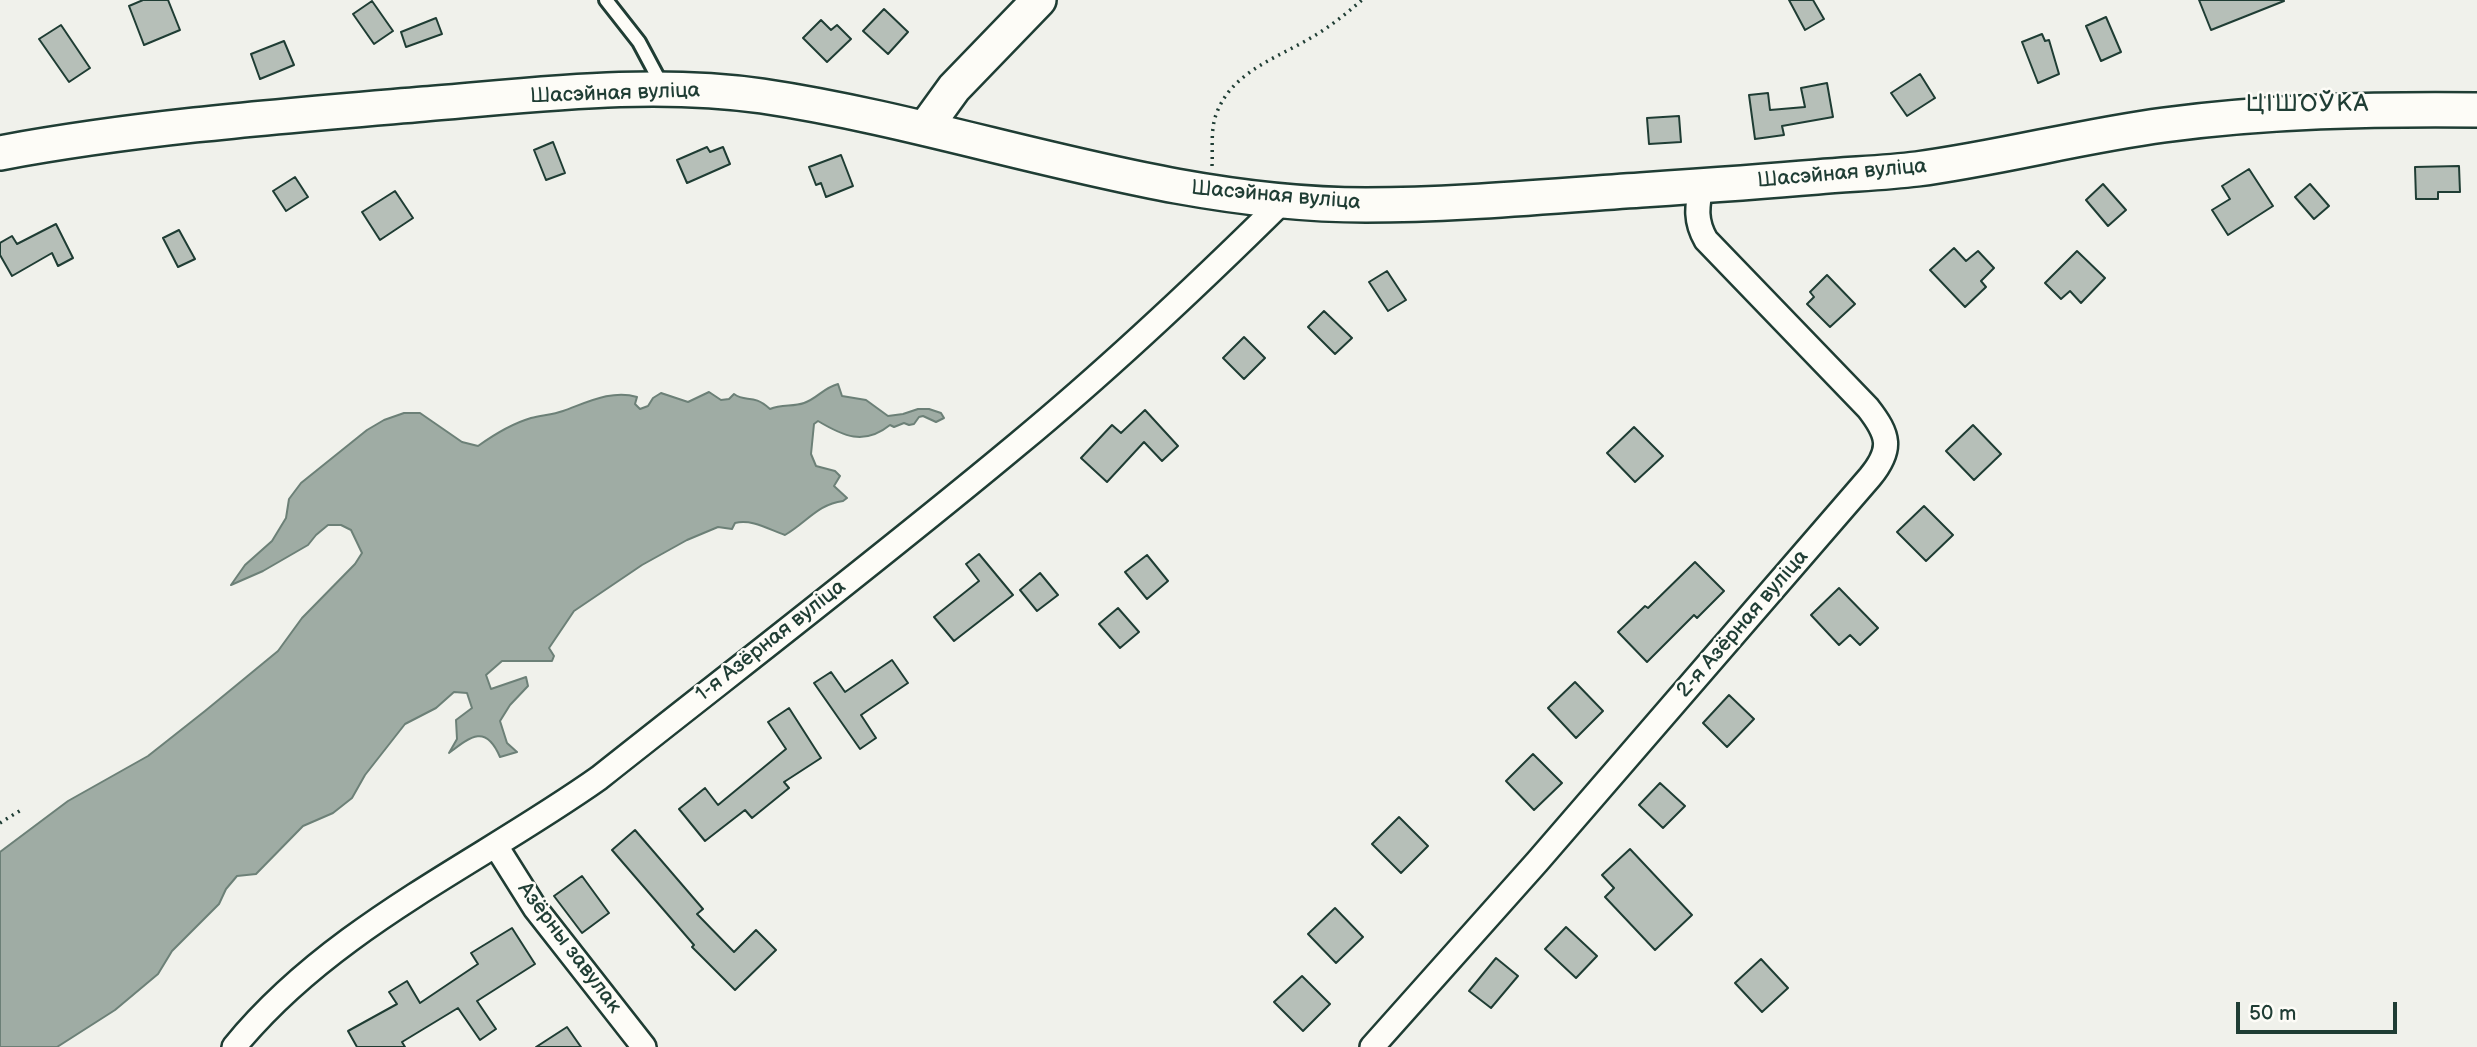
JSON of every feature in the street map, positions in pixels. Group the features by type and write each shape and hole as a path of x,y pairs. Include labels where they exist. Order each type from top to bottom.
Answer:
{"main road":[{"path":"925,128 954,88 1039,0"},
{"name":"Шасэйная вуліца","path":"0,153 115,136 348,111 570,92 664,88 760,96 925,128 1208,192 1283,201 1362,205 1448,203 1915,169 2162,125 2273,114 2345,109 2477,110"}],"street":[{"name":"2-я Азёрная вуліца","path":"1373,1047 1537,862 1882,461 1886,439 1868,408 1706,240 1698,227 1697,208 1701,186"},
{"name":"1-я Азёрная вуліца","path":"234,1047 275,1000 309,970 409,898 547,815 599,778 1019,443 1129,346 1283,201"},
{"name":"Азёрны завулак","path":"496,846 535,908 644,1047"}],"lane":[{"path":"606,0 639,42 664,88"}],"path":[{"path":"1208,192 1212,128 1224,97 1240,79 1267,60 1314,36 1362,0"},
{"path":"0,823 21,810"}],"shaded area":[{"path":"838,384 842,396 866,400 888,416 929,409 941,413 944,418 936,422 923,416 914,424 904,423 894,427 890,425 862,437 836,431 818,421 814,424 811,454 816,466 835,471 840,476 834,486 847,498 819,510 785,535 760,525 741,522 735,523 732,529 718,527 687,540 642,565 574,611 549,648 554,656 552,661 502,661 486,675 491,689 526,677 528,686 510,705 500,721 507,743 517,752 500,757 489,740 478,736 449,753 457,739 456,720 472,708 467,693 454,692 436,708 405,724 365,775 352,798 333,813 303,826 256,874 237,876 226,889 219,904 172,951 158,974 115,1010 57,1047 0,1047 0,852 68,801 148,756 205,711 278,651 302,618 355,564 362,553 351,530 341,525 328,525 308,545 263,571 231,585 245,565 272,541 286,518 289,499 301,483 367,430 404,413 420,413 462,442 478,446 524,420 609,396 637,397 635,404 640,409 648,406 653,398 661,393 688,402 709,392 721,400 729,399 734,394 759,401 770,409 804,403"}],"building":[{"path":"143,0 168,0 180,30 144,45 129,6"},
{"path":"1789,0 1813,0 1824,19 1805,30"},
{"path":"2199,0 2283,0 2284,1 2211,30"},
{"path":"372,1 393,31 374,44 353,14"},
{"path":"884,9 908,32 888,54 863,31"},
{"path":"2106,17 2121,52 2101,61 2086,26"},
{"path":"436,18 442,34 406,47 401,32"},
{"path":"821,20 831,30 837,25 851,39 827,62 803,38"},
{"path":"61,25 90,68 69,82 39,39"},
{"path":"2042,34 2045,41 2049,40 2059,74 2038,83 2022,42"},
{"path":"284,41 294,65 260,79 251,54"},
{"path":"1920,74 1935,98 1907,116 1891,93"},
{"path":"1827,83 1833,117 1782,126 1784,135 1755,139 1749,95 1768,93 1770,110 1805,107 1801,88"},
{"path":"1679,116 1681,142 1649,144 1647,118"},
{"path":"553,142 565,173 546,180 534,150"},
{"path":"707,147 710,152 723,147 730,164 687,183 677,160"},
{"path":"841,155 853,186 826,197 821,183 816,185 809,167"},
{"path":"2459,166 2460,192 2438,192 2438,199 2416,199 2415,167"},
{"path":"2249,169 2273,206 2228,235 2212,210 2230,199 2222,186"},
{"path":"295,177 308,197 286,211 273,191"},
{"path":"2103,184 2126,210 2108,226 2086,200"},
{"path":"2310,184 2329,206 2314,219 2295,197"},
{"path":"395,191 413,218 380,240 362,212"},
{"path":"56,224 73,258 58,266 52,253 12,276 0,255 0,243 12,236 17,244"},
{"path":"179,230 195,259 178,267 163,238"},
{"path":"1954,248 1966,261 1978,251 1994,268 1981,281 1986,287 1965,307 1930,270"},
{"path":"2077,251 2105,278 2081,303 2070,291 2061,299 2045,283"},
{"path":"1387,271 1406,300 1388,311 1369,282"},
{"path":"1827,275 1855,304 1830,327 1807,304 1814,297 1810,292"},
{"path":"1324,311 1352,338 1335,354 1308,327"},
{"path":"1244,337 1265,358 1244,379 1223,358"},
{"path":"1145,410 1178,446 1162,461 1144,442 1107,482 1081,458 1112,425 1121,433"},
{"path":"1973,425 2001,454 1974,480 1946,451"},
{"path":"1634,427 1663,456 1635,482 1607,453"},
{"path":"1924,506 1953,535 1926,561 1897,532"},
{"path":"979,554 1013,595 954,641 934,617 979,581 966,564"},
{"path":"1147,555 1168,581 1147,599 1125,572"},
{"path":"1695,562 1724,591 1697,618 1694,615 1647,662 1618,632 1645,606 1648,608"},
{"path":"1040,573 1058,595 1037,611 1020,590"},
{"path":"1839,588 1878,628 1860,645 1850,635 1839,645 1811,615"},
{"path":"1118,608 1139,632 1120,648 1099,624"},
{"path":"892,660 908,683 861,715 876,738 860,749 814,683 831,672 845,692"},
{"path":"1575,682 1603,711 1576,738 1548,708"},
{"path":"1729,695 1754,719 1727,747 1703,723"},
{"path":"789,708 821,758 784,782 789,788 752,818 745,810 705,841 679,809 705,788 718,805 786,749 768,722"},
{"path":"1533,754 1562,783 1534,810 1506,781"},
{"path":"1660,783 1685,806 1663,828 1639,805"},
{"path":"1399,817 1428,846 1401,873 1372,844"},
{"path":"635,830 703,909 697,914 734,952 756,930 776,950 735,990 692,947 694,945 612,850"},
{"path":"1630,849 1692,915 1655,950 1605,897 1614,888 1602,875"},
{"path":"582,876 609,913 582,933 554,896"},
{"path":"1335,908 1363,937 1336,963 1308,934"},
{"path":"1566,927 1597,956 1576,978 1545,949"},
{"path":"512,928 535,964 477,1001 496,1029 480,1040 458,1008 402,1042 405,1047 357,1047 348,1031 397,1004 389,992 407,981 420,1003 478,964 471,953"},
{"path":"1496,958 1518,976 1491,1008 1469,991"},
{"path":"1761,959 1788,988 1762,1012 1735,983"},
{"path":"1302,976 1330,1004 1303,1031 1274,1002"},
{"path":"567,1027 581,1047 536,1047"}],"district":[{"name":"ЦІШОЎКА","path":"2308,105"}]}
